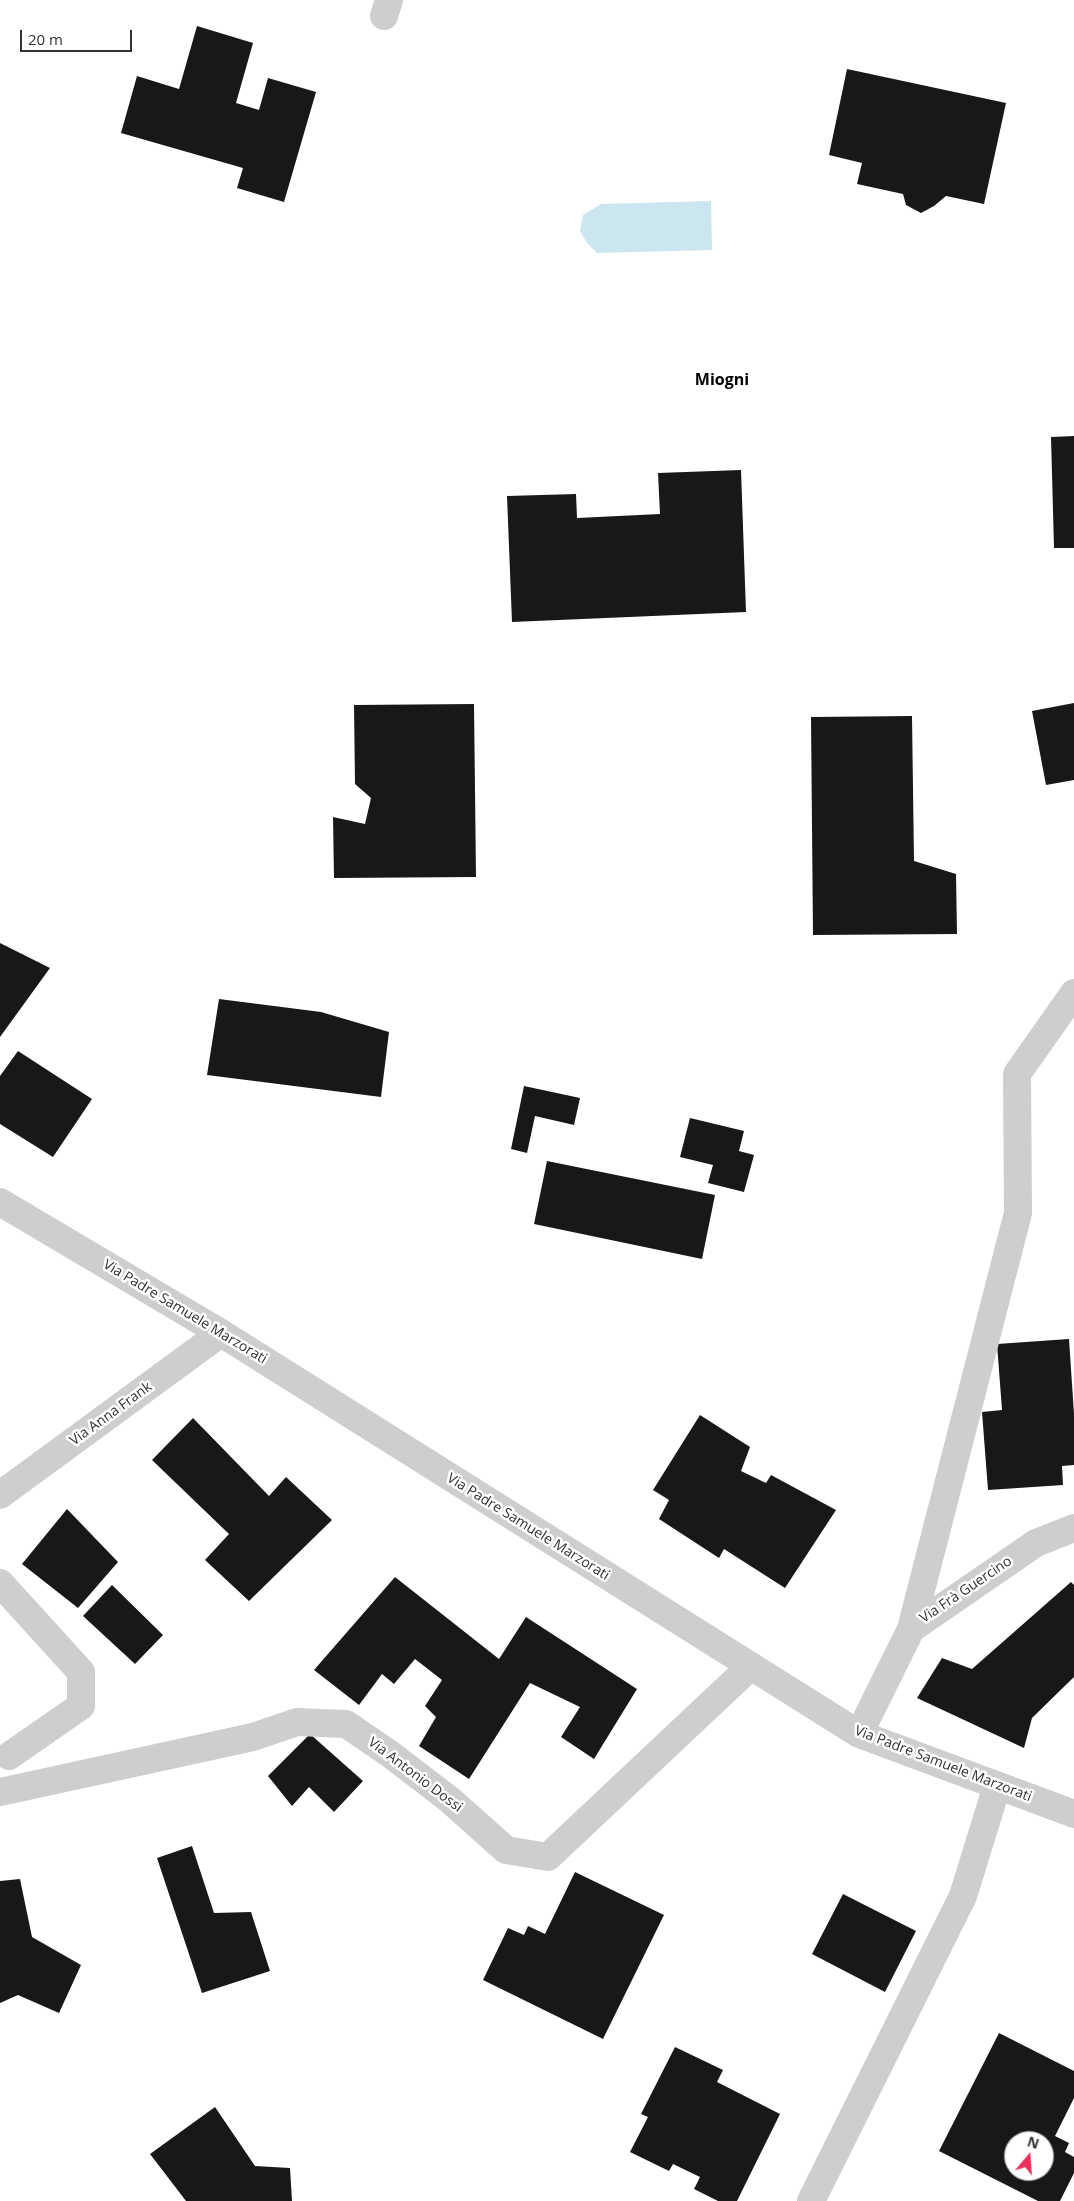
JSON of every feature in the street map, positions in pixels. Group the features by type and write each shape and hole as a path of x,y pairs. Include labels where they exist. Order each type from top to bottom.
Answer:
{"street":[{"path":"911,1629 1018,1213 1017,1074 1074,993"},
{"name":"Via Padre Samuele Marzorati","path":"0,1202 221,1333 859,1734 1074,1814"},
{"name":"Via Anna Frank","path":"0,1495 221,1333"},
{"name":"Via Frà Guercino","path":"859,1734 911,1629 1036,1543 1074,1528"},
{"path":"0,1583 81,1672 81,1706 9,1756"},
{"name":"Via Antonio Dossi","path":"0,1792 253,1737 297,1722 346,1724 390,1754 450,1800 506,1850 548,1858 751,1666"},
{"path":"811,2201 963,1896 997,1786"}],"water":[{"path":"711,201 712,250 597,253 587,243 580,231 583,215 601,204"}],"building":[{"path":"197,26 253,43 236,103 259,110 268,78 316,92 284,202 237,188 243,168 121,133 137,76 179,89"},
{"path":"847,69 1006,103 984,204 946,196 934,206 921,213 906,205 903,194 857,184 862,163 829,155"},
{"path":"1074,436 1074,548 1054,548 1051,437"},
{"path":"741,470 746,612 512,622 507,496 576,494 577,518 660,514 658,473"},
{"path":"1074,703 1074,780 1046,785 1032,711"},
{"path":"474,704 476,877 334,878 333,817 365,824 371,798 355,784 354,705"},
{"path":"912,716 914,861 956,874 957,934 813,935 811,717"},
{"path":"0,943 50,968 0,1037"},
{"path":"219,999 321,1012 389,1032 381,1097 207,1075"},
{"path":"18,1051 92,1099 53,1157 0,1124 0,1076"},
{"path":"524,1086 580,1098 574,1125 535,1116 527,1153 511,1149"},
{"path":"690,1118 744,1131 739,1151 754,1155 744,1192 708,1183 713,1165 680,1157"},
{"path":"547,1161 715,1195 702,1259 534,1224"},
{"path":"1069,1339 1074,1414 1074,1465 1062,1466 1063,1485 988,1490 982,1412 1002,1410 997,1344"},
{"path":"700,1415 750,1447 741,1471 766,1483 771,1475 836,1510 785,1588 724,1549 719,1558 659,1519 669,1500 653,1490"},
{"path":"193,1418 269,1496 286,1477 332,1520 249,1601 205,1560 229,1534 152,1460"},
{"path":"67,1509 118,1562 78,1608 22,1564"},
{"path":"395,1577 499,1659 526,1617 637,1689 594,1759 561,1737 580,1707 530,1683 469,1779 419,1746 436,1717 425,1706 442,1680 415,1659 394,1684 382,1674 359,1705 314,1670"},
{"path":"1071,1582 1074,1585 1074,1677 1032,1718 1024,1748 917,1698 942,1658 972,1669"},
{"path":"112,1585 163,1635 135,1664 83,1616"},
{"path":"310,1734 363,1781 334,1812 309,1787 292,1806 268,1776"},
{"path":"192,1846 214,1913 251,1912 270,1971 202,1993 157,1858"},
{"path":"575,1872 664,1915 603,2039 483,1980 508,1928 524,1935 528,1926 545,1934"},
{"path":"20,1879 32,1937 81,1965 59,2013 18,1995 0,2003 0,1881"},
{"path":"843,1894 916,1931 885,1992 812,1954"},
{"path":"999,2033 1074,2071 1074,2098 1055,2136 1069,2143 1065,2152 1074,2157 1074,2173 1060,2201 1038,2201 939,2151"},
{"path":"675,2047 723,2070 717,2082 780,2114 737,2201 718,2201 694,2189 700,2177 673,2164 669,2171 630,2152 648,2117 641,2114"},
{"path":"215,2107 255,2166 290,2168 292,2201 186,2201 150,2154"}],"district":[{"name":"Miogni","path":"722,380"}]}
